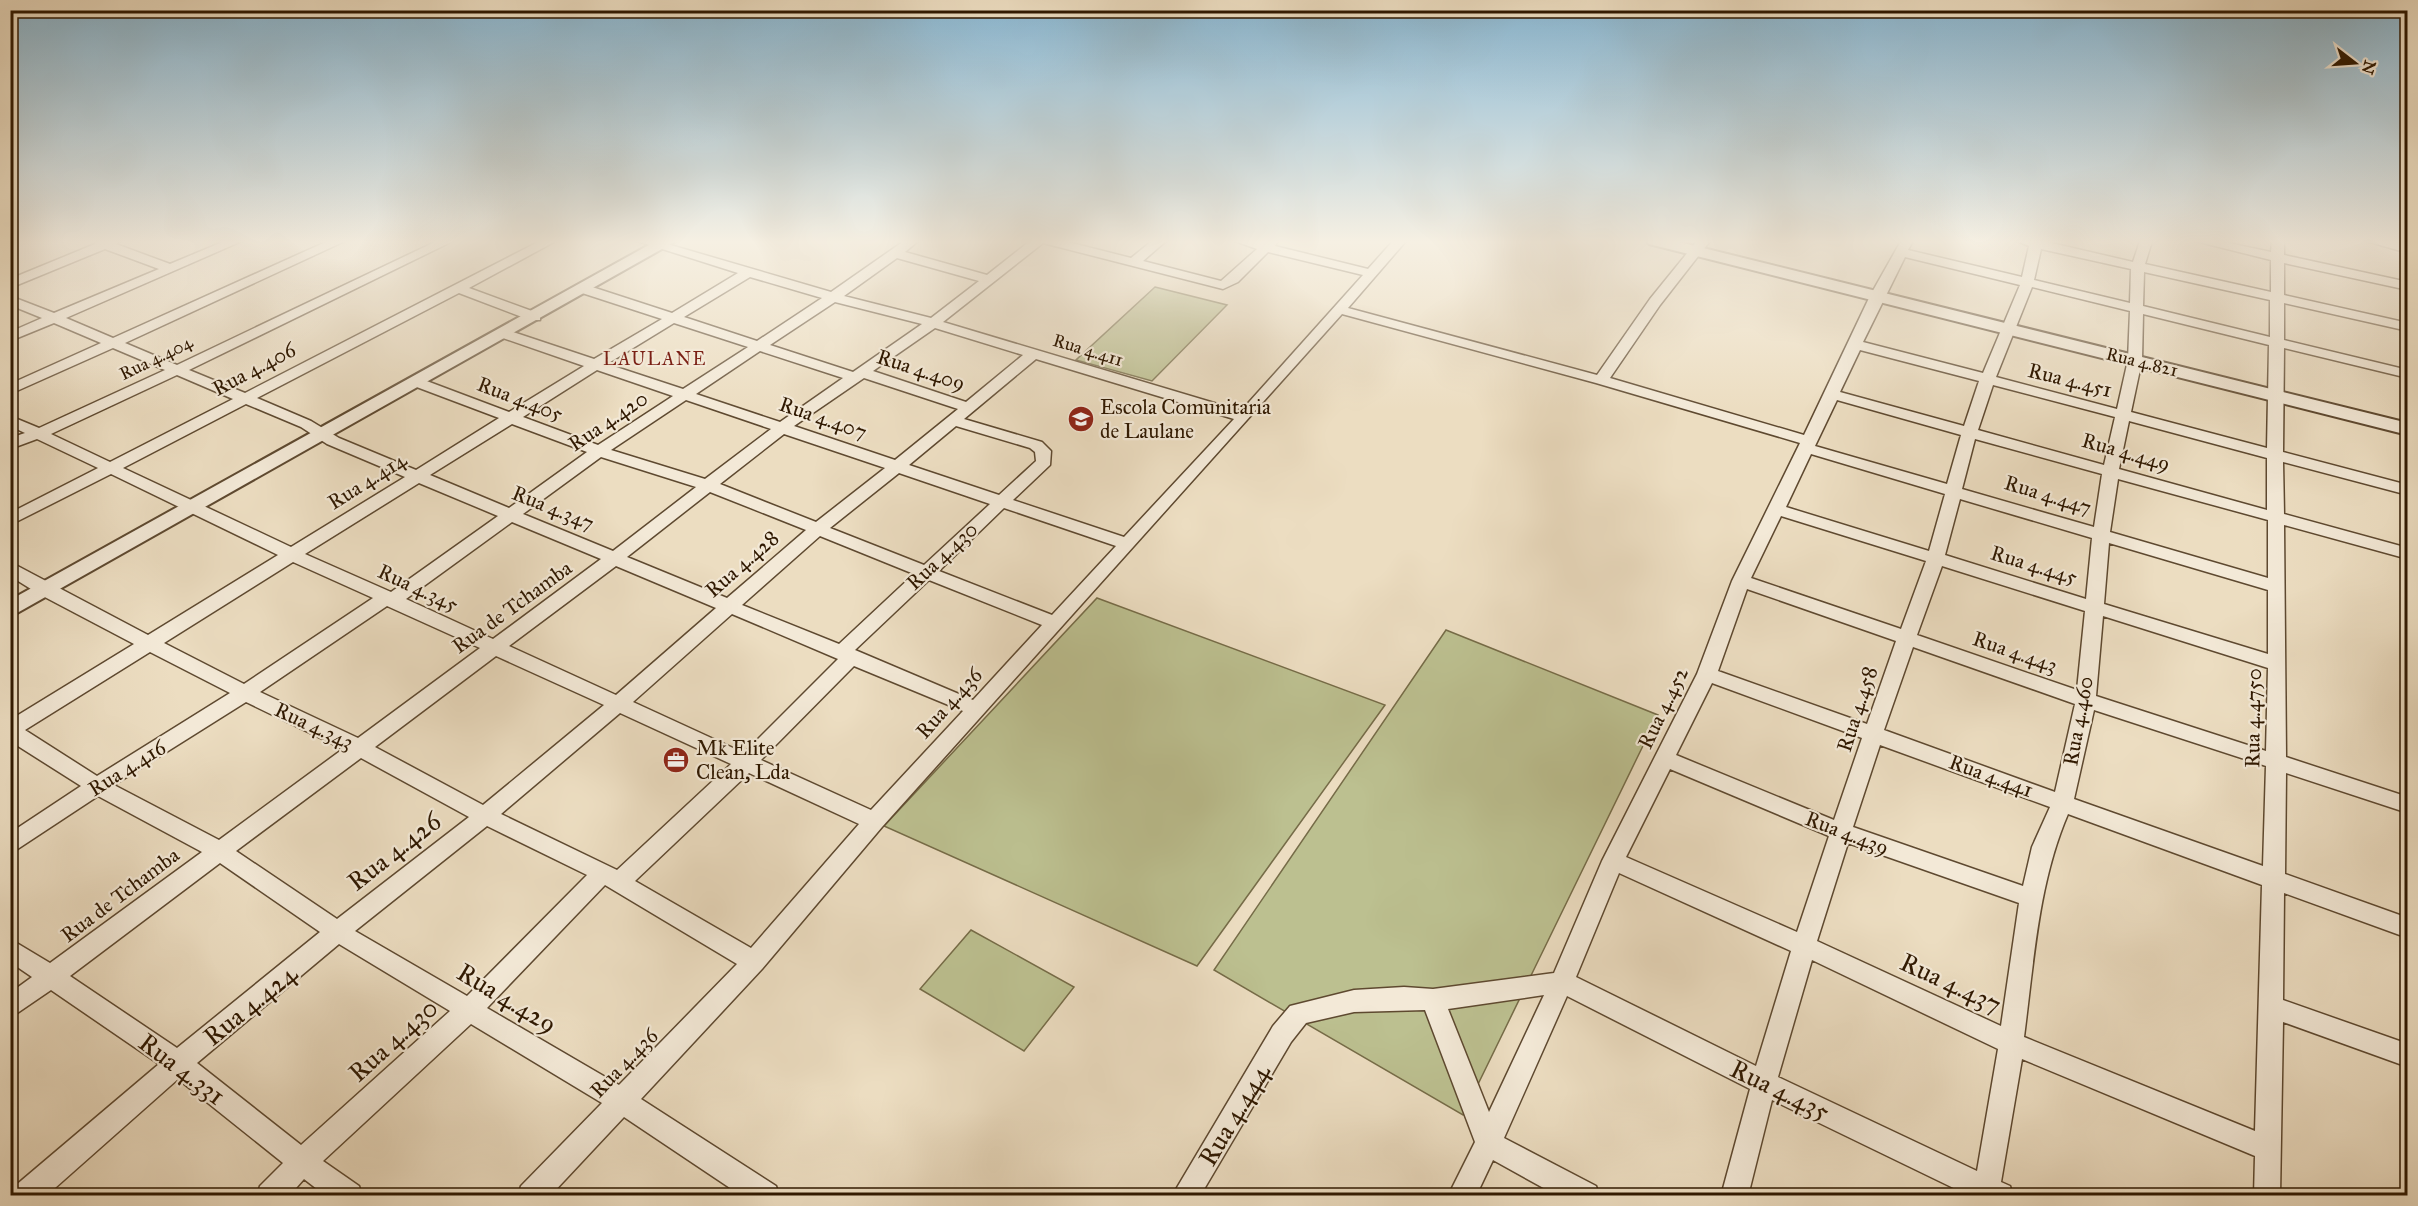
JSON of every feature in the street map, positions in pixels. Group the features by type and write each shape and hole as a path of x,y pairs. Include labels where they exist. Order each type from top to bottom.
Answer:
{"street":[{"path":"10,337 102,297"},
{"path":"10,390 214,297"},
{"name":"Rua 4.404","path":"10,444 41,433 330,297"},
{"name":"Rua 4.406","path":"10,520 438,297"},
{"path":"481,297 535,317"},
{"path":"10,610 570,297"},
{"name":"Rua 4.409","path":"609,297 757,345 968,407"},
{"name":"Rua 4.414","path":"10,731 707,297"},
{"name":"Rua 4.420","path":"388,599 599,451 833,297"},
{"name":"Rua 4.411","path":"834,297 1034,352 1244,417"},
{"name":"Rua de Tchamba","path":"10,1007 218,850 360,748 615,558 784,426 933,323 965,297"},
{"name":"Rua 4.436","path":"531,1196 754,962 874,821 1244,417 1348,297"},
{"path":"1601,380 1659,297"},
{"name":"Rua 4.452","path":"1461,1196 1562,982 1613,861 1707,674 1741,581 1832,394 1875,297"},
{"name":"Rua 4.821","path":"1881,297 2408,429"},
{"name":"Rua 4.458","path":"1734,1196 1814,912 1936,558 1969,432 1987,380 2021,297"},
{"path":"2088,297 2408,374"},
{"name":"Rua 4.460","path":"1990,1193 2031,898 2043,847 2063,802 2086,700 2092,606 2101,535 2111,471 2135,360 2138,297"},
{"path":"2274,297 2408,327"},
{"name":"Rua 4.4750","path":"2267,1196 2278,664 2275,456 2277,298"},
{"path":"10,300 55,317"},
{"name":"Rua 4.447","path":"1338,309 1601,380 1952,490 2278,587"},
{"name":"Rua 4.347","path":"55,317 306,424 322,435 976,709"},
{"name":"Rua 4.407","path":"505,334 683,395 784,426 1126,544"},
{"name":"Rua 4.451","path":"1855,344 2408,490"},
{"name":"Rua 4.428","path":"485,816 618,704 726,606 1034,352"},
{"name":"Rua 4.405","path":"419,383 599,451 710,486 923,573 1054,623"},
{"name":"Rua 4.449","path":"1832,394 2408,554"},
{"name":"Rua 4.345","path":"10,420 112,467 291,555 874,821"},
{"name":"Rua 4.430","path":"270,1196 302,1162 611,878 746,763 923,573 1044,462 1043,451 1036,445 952,420"},
{"name":"Rua 4.445","path":"1776,509 2278,664"},
{"name":"Rua 4.343","path":"10,568 45,590 245,693 360,748 485,816 611,878 754,962"},
{"name":"Rua 4.443","path":"1741,581 2086,700 2276,760 2408,805"},
{"name":"Rua 4.416","path":"10,845 97,786 388,599"},
{"name":"Rua 4.441","path":"1707,674 2408,928"},
{"name":"Rua 4.429","path":"10,731 97,786 218,850 338,932 471,1008 621,1100 766,1196"},
{"name":"Rua 4.439","path":"1666,759 1842,832 2031,898"},
{"name":"Rua 4.426","path":"338,932 485,816"},
{"name":"Rua 4.437","path":"1613,861 1805,946 2012,1043 2268,1149"},
{"name":"Rua 4.424","path":"25,1196 178,1064 338,932"},
{"name":"Rua 4.331","path":"10,949 178,1064 302,1162 349,1196"},
{"name":"Rua 4.444","path":"1185,1196 1282,1034 1299,1014 1354,1001 1404,998 1433,1000 1562,982"},
{"name":"Rua 4.435","path":"1562,982 1990,1193"},
{"path":"1433,1000 1488,1143 1586,1196"},
{"path":"2271,1007 2408,1056"}],"green space":[{"path":"1144,297 1196,297 1227,305 1152,381 1076,360"},
{"path":"1097,598 1385,705 1197,966 884,826"},
{"path":"1446,630 1658,715 1463,1115 1214,970"},
{"path":"971,930 1074,987 1024,1051 920,989"}],"place":[{"name":"Escola Comunitaria de Laulane","path":"1081,419"},
{"name":"Mk Elite Clean, Lda","path":"676,760"}],"district":[{"name":"LAULANE","path":"655,359"}]}
